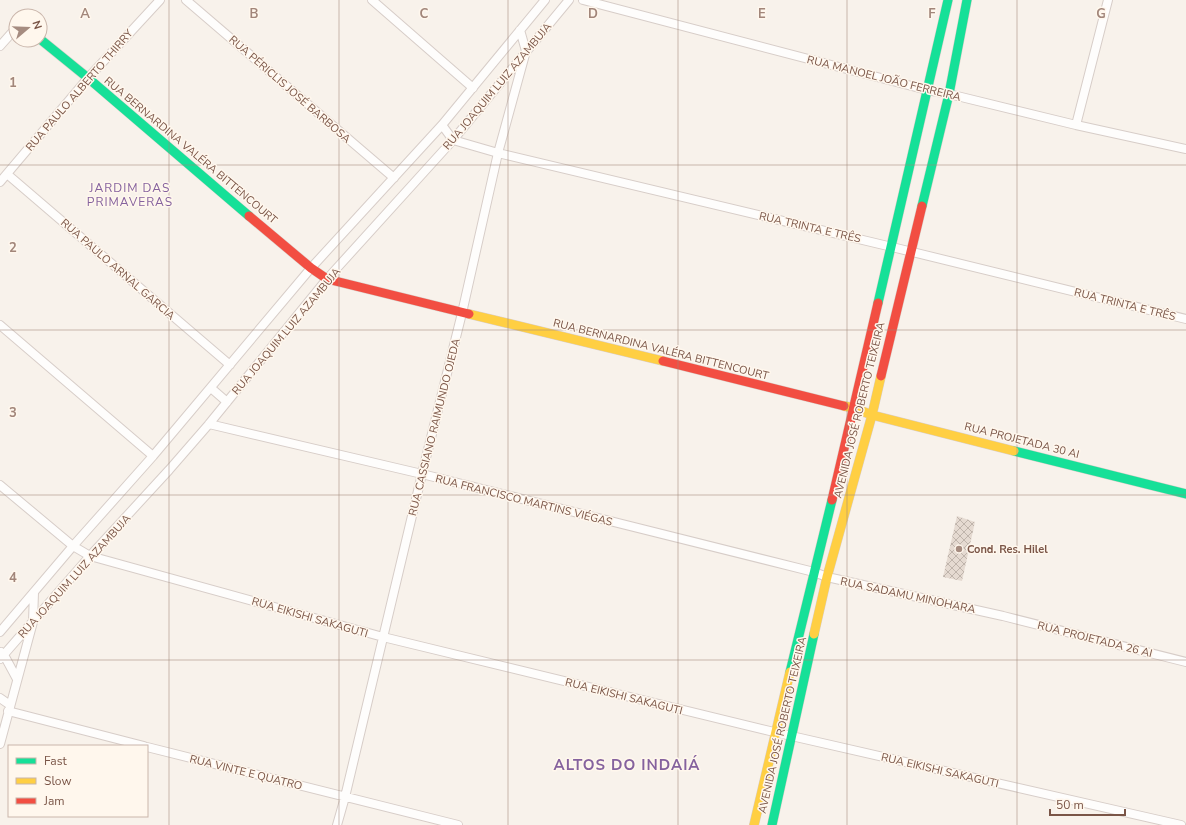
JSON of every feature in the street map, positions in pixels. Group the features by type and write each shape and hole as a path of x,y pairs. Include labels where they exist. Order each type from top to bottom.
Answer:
{"street":[{"name":"RUA PAULO ALBERTO THIRRY","path":"0,182 88,78 160,0"},
{"name":"RUA PÉRICLIS JOSÉ BARBOSA","path":"186,0 394,178"},
{"path":"372,0 473,88"},
{"name":"RUA JOAQUIM LUIZ AZAMBUJA","path":"0,632 73,546 153,456 312,268 442,124 545,0"},
{"name":"RUA JOAQUIM LUIZ AZAMBUJA","path":"1,655 209,424 327,279 453,140 569,0"},
{"name":"RUA MANOEL JOÃO FERREIRA","path":"583,0 927,90 1186,149"},
{"name":"AVENIDA JOSÉ ROBERTO TEIXEIRA","path":"754,825 774,732 892,247 948,0"},
{"name":"AVENIDA JOSÉ ROBERTO TEIXEIRA","path":"772,825 827,577 872,415 949,94 967,0"},
{"path":"1076,125 1108,0"},
{"path":"520,30 526,51"},
{"path":"0,46 8,37"},
{"name":"RUA BERNARDINA VALÉRA BITTENCOURT","path":"48,46 327,279 854,408"},
{"name":"RUA CASSIANO RAIMUNDO OJEDA","path":"337,825 462,313 498,153 526,51"},
{"path":"442,124 453,140"},
{"name":"RUA TRINTA E TRÊS","path":"453,140 498,153 911,251 1186,319"},
{"name":"RUA PAULO ARNAL GARCIA","path":"7,174 230,365"},
{"path":"0,325 153,456"},
{"path":"211,388 227,402"},
{"name":"RUA PROJETADA 30 AI","path":"854,408 872,415 1186,494"},
{"name":"RUA FRANCISCO MARTINS VIÉGAS","path":"209,424 422,474 814,572"},
{"name":"RUA EIKISHI SAKAGUTI","path":"0,485 73,546 90,556 383,637 774,732 1181,825"},
{"name":"RUA SADAMU MINOHARA","path":"814,572 827,577 1003,616"},
{"path":"0,744 32,622 34,592"},
{"name":"RUA PROJETADA 26 AI","path":"1003,616 1186,662"},
{"path":"1,655 17,679"},
{"path":"0,698 9,708"},
{"name":"RUA VINTE E QUATRO","path":"9,708 142,745"},
{"name":"RUA VINTE E QUATRO","path":"148,747 458,825"}],"building":[{"name":"Cond. Res. Hilel","path":"957,516 975,522 962,581 943,577"}],"traffic: fast":[{"path":"878,303 948,0"},
{"path":"922,206 949,94 967,0"},
{"path":"48,46 249,216"},
{"path":"1014,451 1186,494"},
{"path":"790,672 832,500"},
{"path":"772,825 814,634"}],"traffic: slow":[{"path":"469,314 663,361"},
{"path":"814,634 827,577 872,415 881,376"},
{"path":"844,406 872,415 1014,451"},
{"path":"754,825 790,672"}],"traffic: jam":[{"path":"881,376 922,206"},
{"path":"249,216 311,268 327,279 469,314"},
{"path":"832,500 878,303"},
{"path":"663,361 844,406"}],"place":[{"name":"Cond. Res. Hilel","path":"959,549"}],"district":[{"name":"JARDIM DAS PRIMAVERAS","path":"130,195"},
{"name":"ALTOS DO INDAIÁ","path":"627,765"}]}
